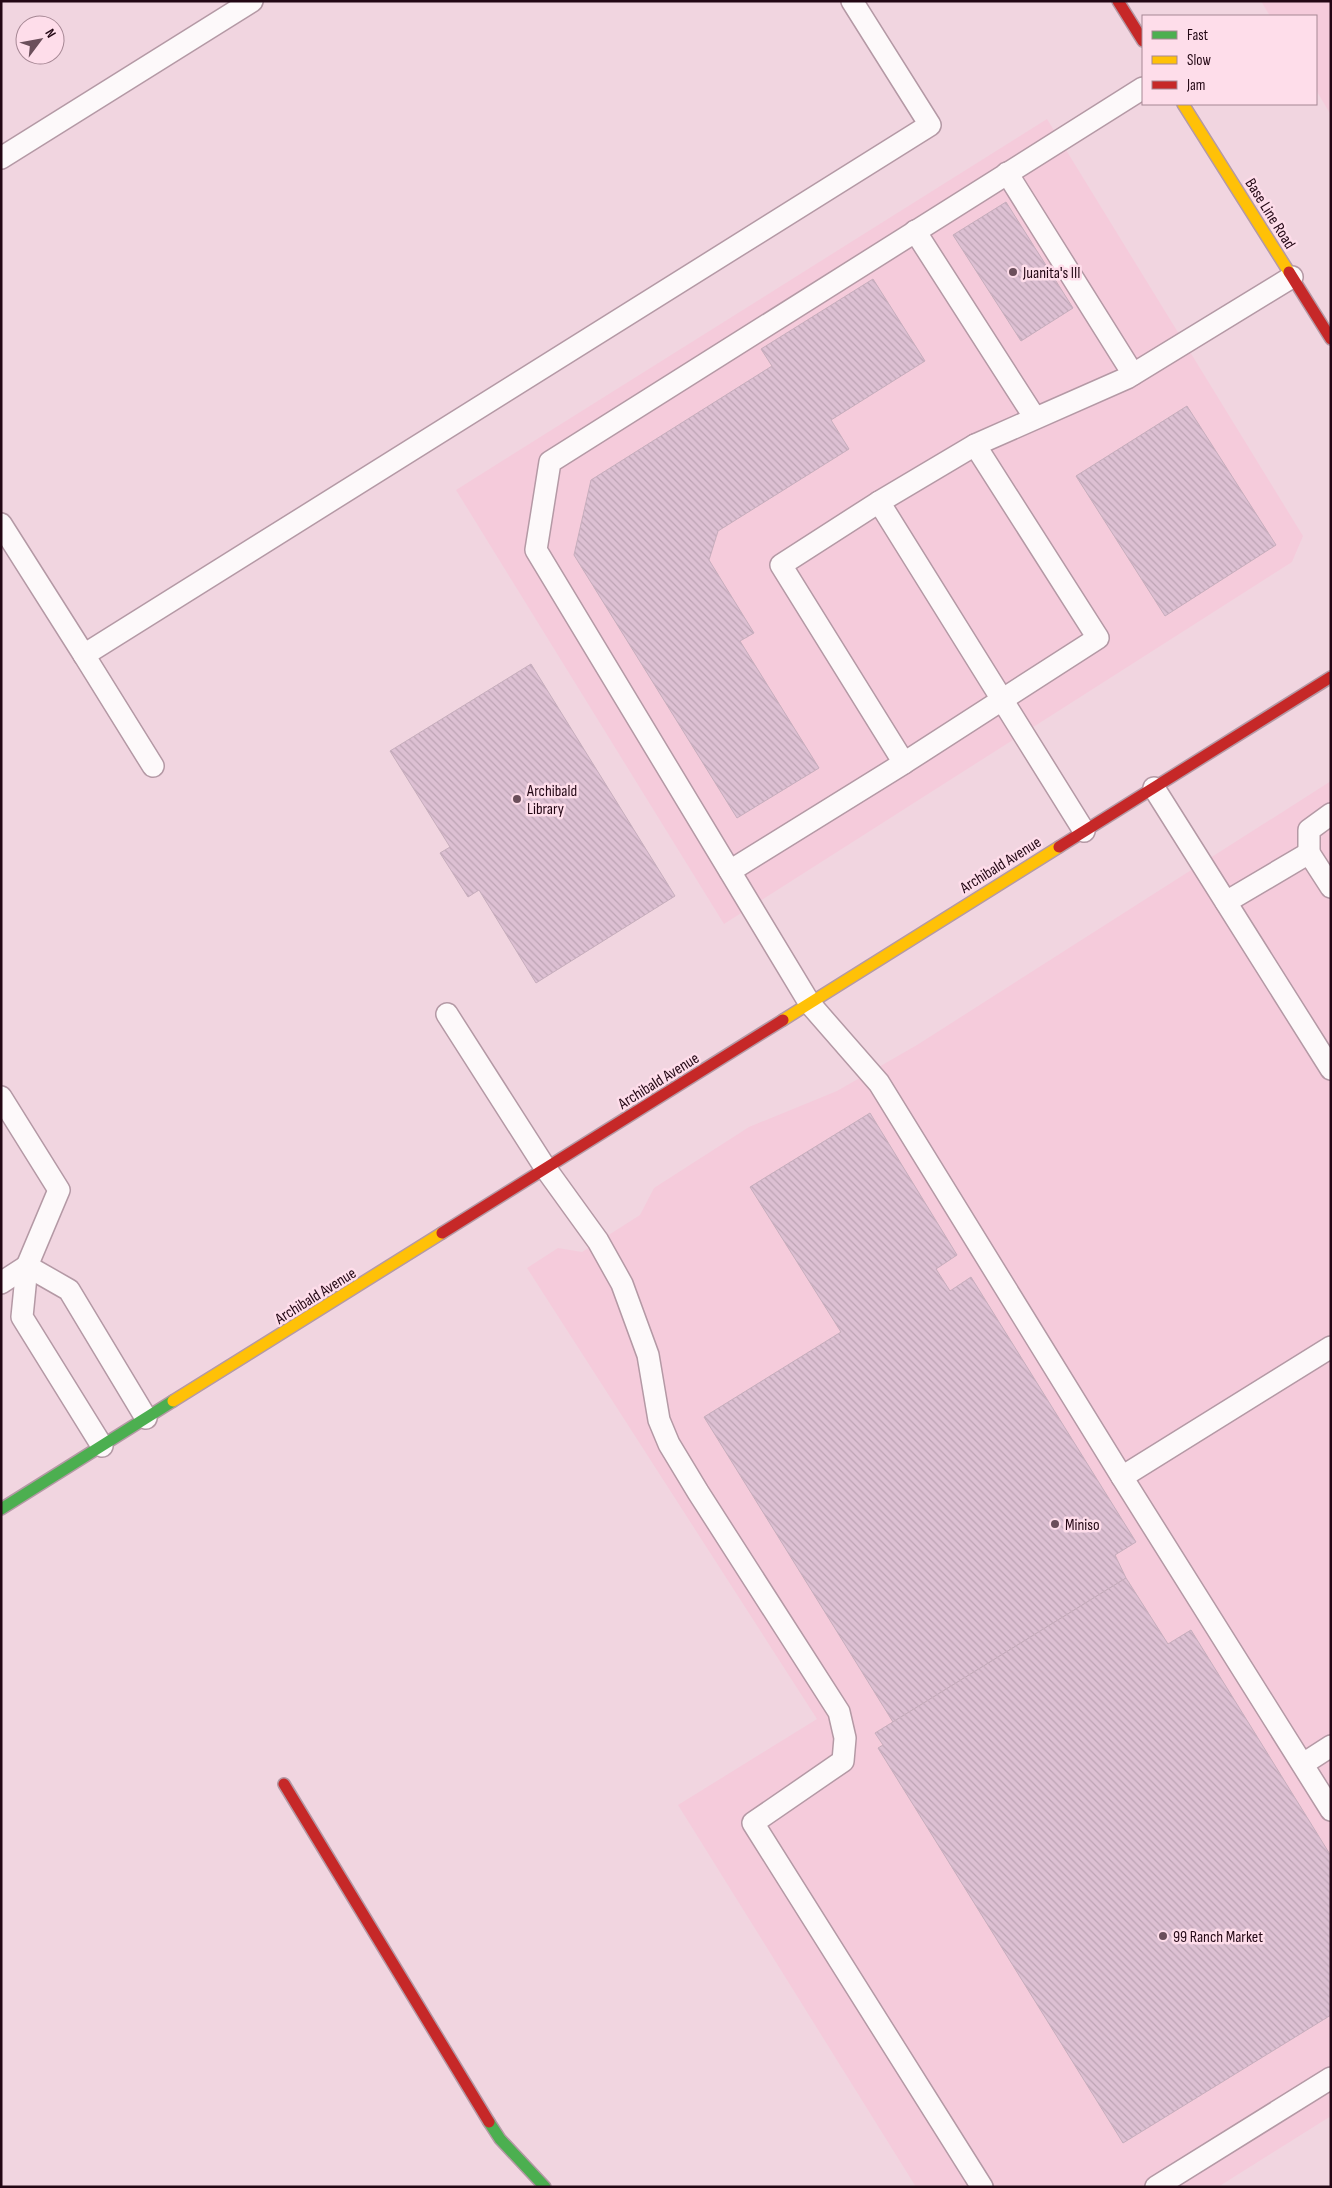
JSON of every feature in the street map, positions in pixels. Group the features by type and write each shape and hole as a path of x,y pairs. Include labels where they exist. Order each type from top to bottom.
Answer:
{"main road":[{"path":"1118,1 1142,39"},
{"name":"Base Line Road","path":"1184,105 1331,339"},
{"name":"Archibald Avenue","path":"1,1509 1331,677"},
{"path":"284,1784 500,2139 545,2187"}],"lane":[{"path":"1,158 252,1"},
{"path":"84,655 930,125 852,1"},
{"path":"1142,89 550,462 536,550 810,1004 879,1083 1122,1477 1331,1810"},
{"path":"1007,173 1133,374"},
{"path":"916,231 1035,418"},
{"path":"904,763 781,565 879,502 975,445 1133,374 1292,277"},
{"path":"730,871 904,763 1098,638 975,445"},
{"path":"879,502 1084,831"},
{"path":"1,524 153,766"},
{"path":"1154,788 1331,1069"},
{"path":"1331,814 1309,830 1309,853 1331,887"},
{"path":"1226,902 1309,853"},
{"path":"447,1014 546,1169 598,1241 622,1284 648,1355 659,1420 669,1444 839,1712 845,1738 843,1760 752,1823 982,2187"},
{"path":"1,1098 59,1190 27,1266 22,1317 102,1446"},
{"path":"1,1283 27,1266"},
{"path":"27,1266 69,1290 146,1418"},
{"path":"1122,1477 1331,1347"},
{"path":"1303,1764 1331,1746"},
{"path":"1156,2187 1331,2078"}],"shaded area":[{"path":"1261,1 1331,1 1331,115 1317,92 1317,15 1269,15"},
{"path":"1047,119 1303,536 1292,562 724,924 456,490"},
{"path":"1331,781 1331,2116 1218,2187 916,2187 678,1805 817,1719 527,1268 558,1248 582,1252 640,1215 654,1188 749,1127 837,1091 917,1045"}],"building":[{"name":"Juanita's III","path":"1006,202 1073,308 1021,341 953,235"},
{"path":"873,279 925,361 831,420 849,449 718,531 709,560 754,633 740,641 819,768 737,818 574,555 591,480 772,366 761,349"},
{"path":"1187,406 1276,545 1165,616 1076,476"},
{"name":"Archibald Library","path":"531,664 675,896 536,983 479,890 468,897 440,853 450,847 390,751"},
{"path":"870,1113 957,1255 936,1269 950,1291 971,1277 1136,1542 1115,1555 1126,1578 893,1722 704,1417 841,1332 750,1187"},
{"name":"99 Ranch Market","path":"1126,1578 1168,1644 1191,1630 1331,1856 1331,2015 1123,2143 878,1748 883,1745 875,1733"}],"traffic: fast":[{"path":"1,1509 173,1401"},
{"path":"489,2122 500,2139 545,2187"}],"traffic: slow":[{"path":"1184,105 1289,272"},
{"path":"783,1020 1059,847"},
{"path":"173,1401 442,1233"}],"traffic: jam":[{"path":"1118,1 1142,39"},
{"path":"1289,272 1331,339"},
{"path":"1059,847 1331,677"},
{"path":"442,1233 783,1020"},
{"path":"284,1784 489,2122"}],"place":[{"name":"Juanita's III","path":"1013,272"},
{"name":"Archibald Library","path":"517,799"},
{"name":"Miniso","path":"1055,1524"},
{"name":"99 Ranch Market","path":"1163,1936"}]}
